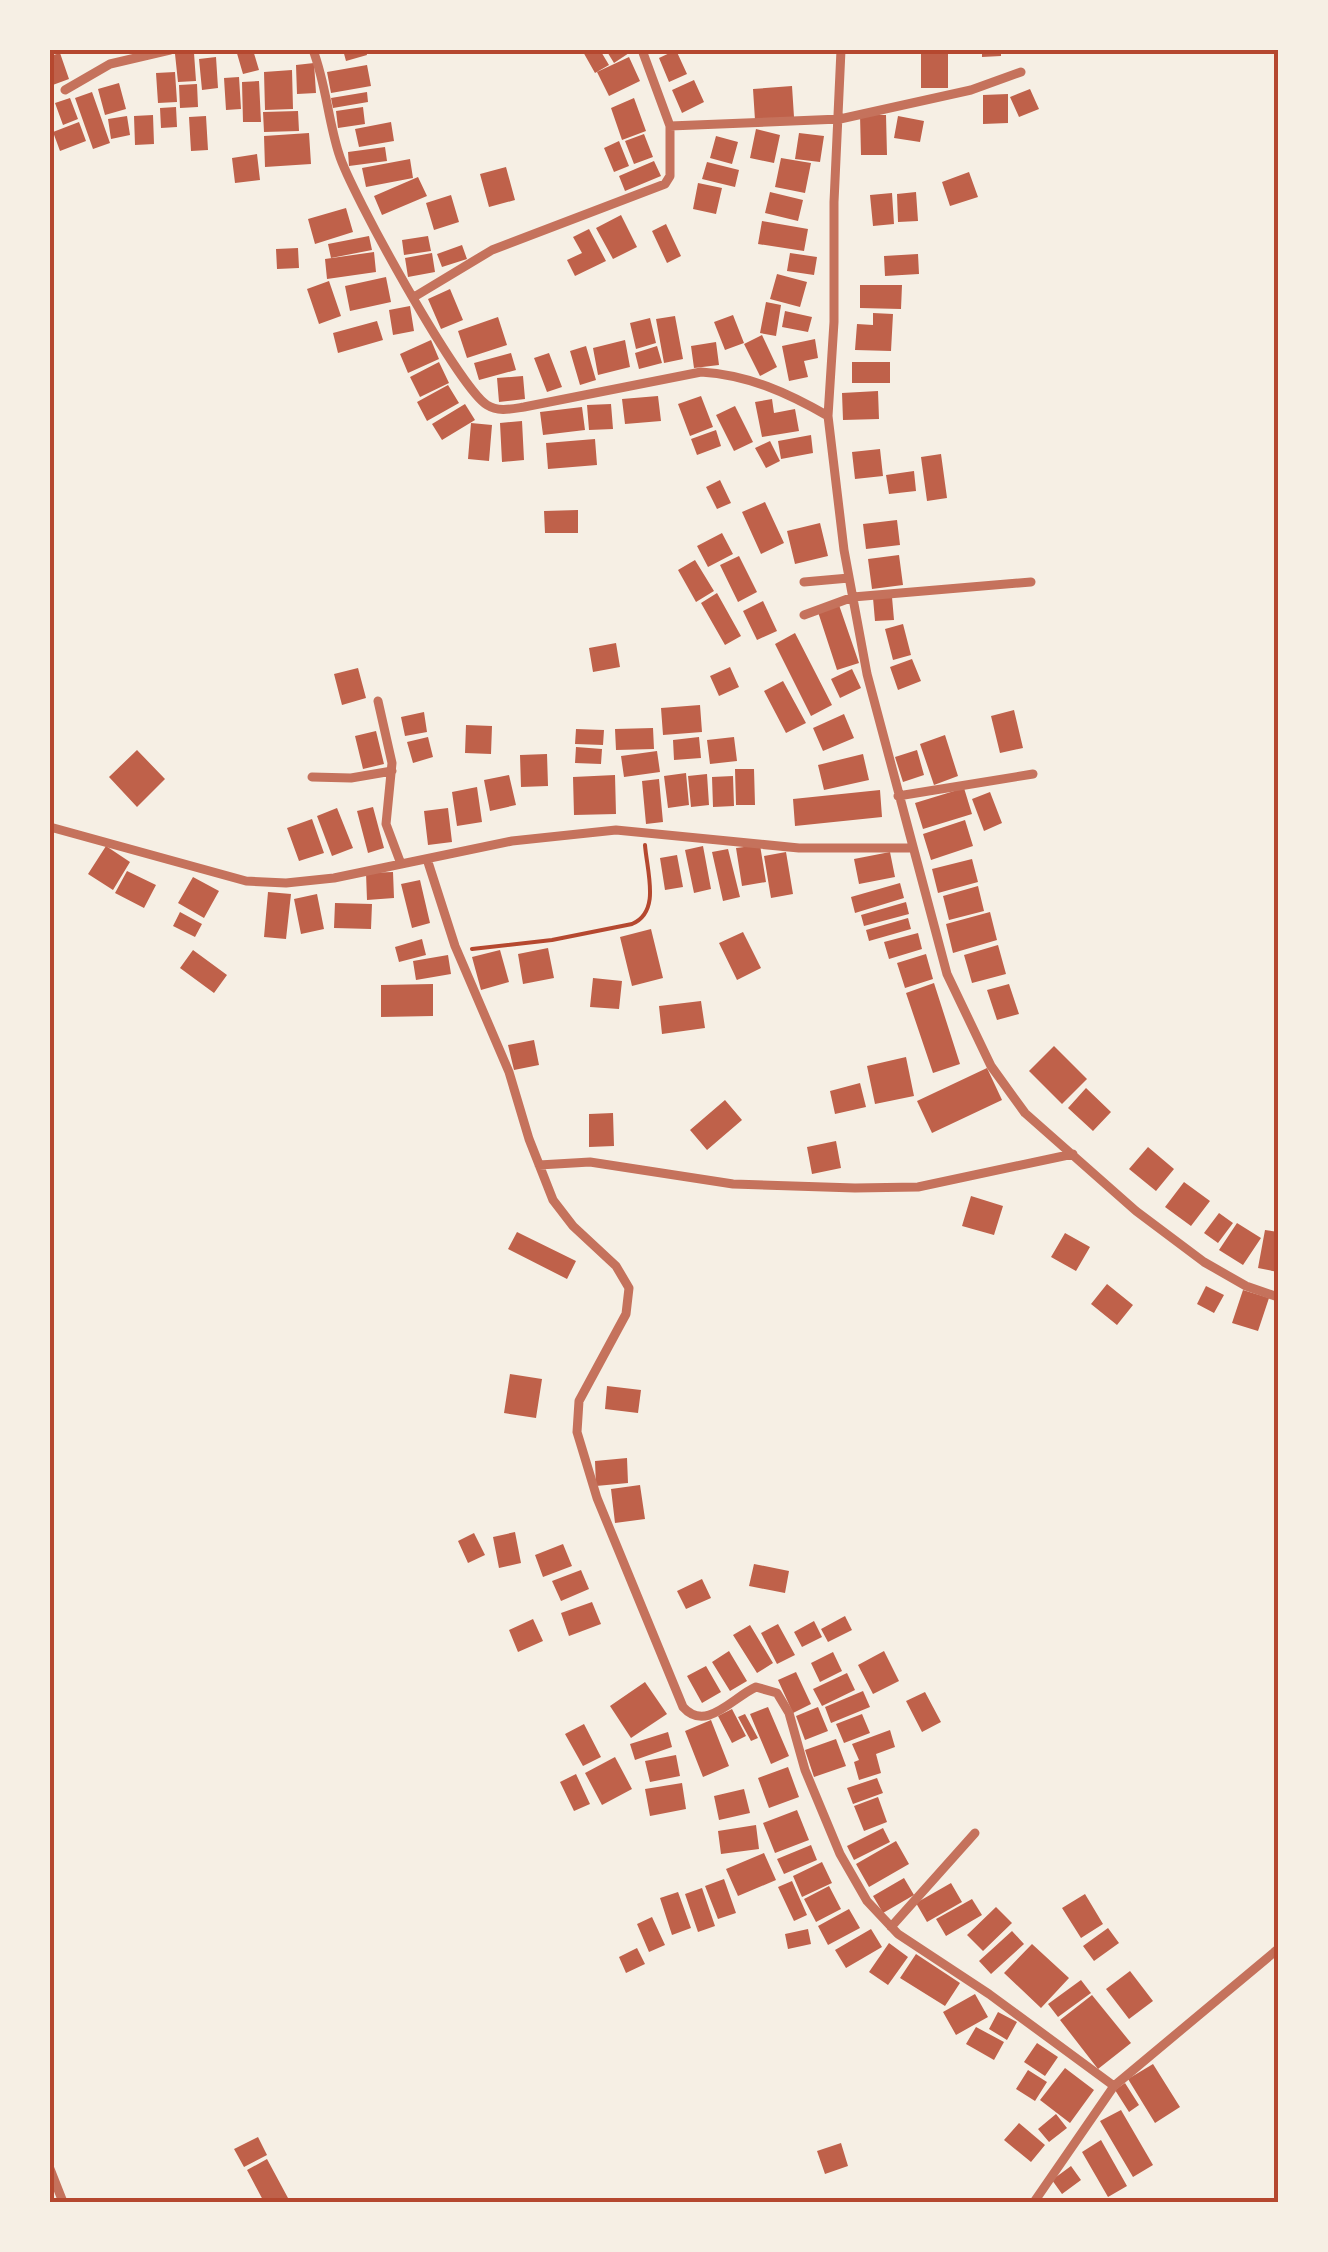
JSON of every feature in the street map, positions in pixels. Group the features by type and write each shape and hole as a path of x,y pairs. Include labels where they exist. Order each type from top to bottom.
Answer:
{"street":[{"path":"66,90 110,64 170,50"},
{"path":"313,50 344,170 435,336 483,402 498,410 524,408 701,372 779,389 828,416"},
{"path":"414,296 492,250 664,184 670,176 670,126 642,50"},
{"path":"841,50 828,416 849,578 867,674 947,974 971,1028 1014,1098 1136,1212 1204,1262 1246,1286 1278,1297"},
{"path":"670,126 840,119 971,90 1021,72"},
{"path":"804,582 849,578"},
{"path":"804,615 853,597 1031,582"},
{"path":"378,701 392,772 386,824 400,864"},
{"path":"312,777 336,779 392,772"},
{"path":"898,796 1033,774"},
{"path":"50,827 246,882 308,883 512,841 616,830 798,848 912,848"},
{"path":"426,859 457,950 510,1072 539,1164 562,1212 616,1266 629,1288 626,1314 578,1401 577,1432 596,1498 680,1702 689,1714 700,1717 718,1712 756,1687 776,1693 789,1713 805,1770 846,1867 867,1901 891,1927 1114,2086"},
{"path":"539,1164 590,1162 733,1184 871,1188 918,1187 1072,1154"},
{"path":"891,1927 975,1833"},
{"path":"1034,2202 1114,2086 1278,1949"},
{"path":"50,2169 63,2202"}],"path":[{"path":"457,950 552,940 642,919 650,906 644,832"}],"building":[{"path":"236,50 253,50 259,70 243,74"},
{"path":"343,50 366,50 367,55 346,61"},
{"path":"582,50 600,50 609,65 595,73"},
{"path":"606,50 627,50 629,53 614,63"},
{"path":"676,50 687,74 669,82 659,58"},
{"path":"921,50 948,51 948,88 921,88"},
{"path":"982,50 1001,50 1001,56 982,57"},
{"path":"60,53 69,79 50,86 50,56"},
{"path":"194,53 196,81 178,82 175,54"},
{"path":"216,57 218,88 202,90 199,59"},
{"path":"629,57 640,81 609,96 597,72"},
{"path":"314,63 316,93 297,94 296,65"},
{"path":"367,65 371,86 331,93 327,72"},
{"path":"292,70 293,109 265,110 264,72"},
{"path":"175,72 177,102 158,103 156,73"},
{"path":"239,77 241,109 226,110 224,78"},
{"path":"694,80 704,102 682,113 672,90"},
{"path":"259,81 261,122 243,122 242,82"},
{"path":"119,83 126,109 105,115 98,89"},
{"path":"197,84 198,107 180,108 179,85"},
{"path":"792,86 794,117 755,120 753,89"},
{"path":"1030,89 1039,109 1019,117 1010,97"},
{"path":"92,92 110,143 93,149 75,98"},
{"path":"367,92 368,102 333,108 331,98"},
{"path":"1008,94 1008,123 983,124 983,95"},
{"path":"70,98 78,119 63,125 55,103"},
{"path":"634,98 646,131 622,140 611,108"},
{"path":"176,107 177,127 161,128 160,108"},
{"path":"363,107 365,124 338,128 336,111"},
{"path":"298,111 299,131 264,132 263,112"},
{"path":"153,115 154,144 135,145 134,116"},
{"path":"860,115 886,115 887,155 861,155"},
{"path":"127,116 130,135 111,139 108,119"},
{"path":"206,116 208,150 191,151 189,117"},
{"path":"898,116 924,121 920,142 894,138"},
{"path":"79,122 86,141 60,151 53,132"},
{"path":"391,122 394,141 359,147 355,129"},
{"path":"756,129 780,135 774,163 750,158"},
{"path":"309,133 311,164 265,167 264,136"},
{"path":"799,133 824,136 820,162 795,159"},
{"path":"644,134 653,157 634,164 625,141"},
{"path":"716,136 738,142 732,164 710,158"},
{"path":"619,141 629,166 614,172 604,148"},
{"path":"385,147 387,161 349,166 348,152"},
{"path":"257,154 260,180 235,183 232,158"},
{"path":"781,158 811,163 805,193 775,187"},
{"path":"410,159 413,178 366,187 362,168"},
{"path":"654,161 661,176 625,191 619,176"},
{"path":"707,162 739,170 735,187 702,179"},
{"path":"506,167 515,200 489,207 480,174"},
{"path":"969,172 978,197 950,206 942,182"},
{"path":"418,177 427,196 382,215 374,196"},
{"path":"698,183 722,188 716,214 693,209"},
{"path":"770,192 803,200 798,221 765,213"},
{"path":"916,192 918,221 898,222 897,194"},
{"path":"892,193 894,224 873,226 870,195"},
{"path":"451,195 459,222 434,230 426,203"},
{"path":"346,208 353,232 315,244 308,219"},
{"path":"621,215 637,247 613,259 596,228"},
{"path":"762,221 808,229 804,251 758,244"},
{"path":"666,224 681,256 667,263 652,231"},
{"path":"589,229 606,261 575,276 567,260 582,253 573,237"},
{"path":"369,236 372,250 331,258 328,244"},
{"path":"428,236 431,251 404,255 402,240"},
{"path":"462,245 467,259 442,267 437,254"},
{"path":"298,248 299,268 277,269 276,249"},
{"path":"374,252 376,272 327,279 325,259"},
{"path":"432,253 435,272 408,277 405,258"},
{"path":"790,253 817,257 814,275 787,271"},
{"path":"918,254 919,274 885,276 884,256"},
{"path":"777,274 807,282 800,307 770,299"},
{"path":"386,277 391,302 350,311 345,286"},
{"path":"329,281 341,316 319,324 307,289"},
{"path":"860,285 902,285 901,309 860,308"},
{"path":"450,289 463,320 441,329 428,299"},
{"path":"766,302 781,305 776,336 760,333"},
{"path":"410,306 414,331 393,335 389,310"},
{"path":"785,311 812,317 808,332 782,327"},
{"path":"873,313 893,314 891,351 855,350 857,324 873,325"},
{"path":"733,315 744,343 725,350 714,322"},
{"path":"675,316 683,359 664,363 656,319"},
{"path":"498,317 507,345 467,358 458,331"},
{"path":"650,318 656,343 636,349 630,323"},
{"path":"377,321 383,340 338,353 333,333"},
{"path":"762,335 777,367 760,376 744,344"},
{"path":"815,339 818,358 804,361 808,377 789,381 782,346"},
{"path":"431,340 439,359 408,373 400,354"},
{"path":"625,340 630,367 598,375 593,348"},
{"path":"716,342 719,365 694,368 691,346"},
{"path":"586,346 596,380 580,385 570,351"},
{"path":"657,346 662,363 639,369 635,353"},
{"path":"511,353 516,370 479,380 474,363"},
{"path":"549,353 562,387 547,392 534,358"},
{"path":"439,362 449,383 420,397 410,377"},
{"path":"852,362 890,362 890,383 852,383"},
{"path":"523,376 525,399 499,402 497,378"},
{"path":"448,385 459,403 427,421 417,402"},
{"path":"878,391 879,419 843,420 842,393"},
{"path":"658,396 661,421 625,424 622,399"},
{"path":"701,396 713,427 690,436 678,404"},
{"path":"772,399 774,413 795,409 799,431 762,437 755,402"},
{"path":"465,404 475,420 442,440 432,424"},
{"path":"611,404 613,429 589,430 587,405"},
{"path":"735,406 753,442 734,451 716,415"},
{"path":"582,407 585,430 543,435 540,412"},
{"path":"522,421 524,460 502,462 500,423"},
{"path":"471,423 492,425 489,461 468,459"},
{"path":"716,430 721,446 697,455 691,439"},
{"path":"811,435 813,453 781,459 778,441"},
{"path":"595,439 597,465 548,469 546,443"},
{"path":"770,441 780,461 766,468 755,448"},
{"path":"880,449 883,476 855,479 852,452"},
{"path":"941,454 947,498 927,501 921,457"},
{"path":"914,471 916,491 889,494 886,475"},
{"path":"720,480 731,503 717,509 706,487"},
{"path":"765,502 784,543 761,554 742,512"},
{"path":"578,510 578,533 545,533 544,511"},
{"path":"897,520 900,545 866,549 863,524"},
{"path":"820,523 828,556 795,564 787,531"},
{"path":"722,533 733,554 708,567 697,546"},
{"path":"899,555 903,585 872,589 868,559"},
{"path":"739,556 757,592 738,602 720,565"},
{"path":"695,560 714,591 696,602 678,570"},
{"path":"717,593 741,636 725,645 701,603"},
{"path":"892,597 894,620 875,621 873,598"},
{"path":"763,601 777,631 757,640 743,611"},
{"path":"839,605 859,663 837,670 818,612"},
{"path":"903,624 911,655 893,660 885,629"},
{"path":"795,633 832,705 811,716 775,644"},
{"path":"616,643 620,667 593,672 589,648"},
{"path":"912,659 921,681 898,690 890,667"},
{"path":"730,667 739,687 719,696 710,676"},
{"path":"358,668 366,698 342,705 334,674"},
{"path":"852,669 861,688 840,698 831,679"},
{"path":"783,681 806,723 786,733 764,691"},
{"path":"700,705 702,732 663,735 661,708"},
{"path":"1014,710 1023,748 1000,753 991,716"},
{"path":"424,712 427,732 405,736 401,717"},
{"path":"844,714 854,738 823,751 813,728"},
{"path":"466,725 492,726 491,754 465,753"},
{"path":"653,728 654,749 616,750 615,729"},
{"path":"576,729 604,730 603,745 575,744"},
{"path":"376,731 384,764 363,769 355,736"},
{"path":"945,735 958,776 934,785 920,744"},
{"path":"428,737 433,757 413,763 407,742"},
{"path":"699,737 701,758 674,760 673,740"},
{"path":"734,737 737,761 710,764 707,740"},
{"path":"576,747 602,749 601,764 575,763"},
{"path":"137,750 165,779 137,807 109,777"},
{"path":"917,750 924,775 903,782 895,757"},
{"path":"657,751 660,772 624,777 621,756"},
{"path":"547,754 548,786 521,787 520,755"},
{"path":"863,754 869,780 824,790 818,765"},
{"path":"735,769 754,769 755,805 736,805"},
{"path":"686,773 689,805 668,808 664,776"},
{"path":"707,774 709,805 691,807 688,776"},
{"path":"509,775 516,805 490,811 484,780"},
{"path":"615,775 616,814 574,815 573,777"},
{"path":"733,776 734,806 713,807 712,777"},
{"path":"659,779 663,822 646,824 642,781"},
{"path":"477,787 482,822 457,826 452,792"},
{"path":"964,788 972,814 923,829 915,803"},
{"path":"880,790 882,817 795,826 793,799"},
{"path":"990,792 1002,823 984,831 972,799"},
{"path":"373,807 384,848 368,853 357,811"},
{"path":"337,808 353,848 332,856 317,816"},
{"path":"448,808 452,842 428,845 424,811"},
{"path":"312,819 324,853 299,861 287,828"},
{"path":"965,820 973,846 931,860 923,834"},
{"path":"760,845 766,882 742,886 736,848"},
{"path":"106,846 130,862 113,890 88,874"},
{"path":"703,846 711,889 694,893 685,850"},
{"path":"728,849 740,897 723,901 712,852"},
{"path":"786,852 793,894 771,898 764,856"},
{"path":"890,852 895,877 859,884 854,859"},
{"path":"677,855 683,887 665,890 660,858"},
{"path":"972,859 978,882 938,893 932,869"},
{"path":"127,871 156,885 144,908 115,893"},
{"path":"393,872 394,898 367,900 366,873"},
{"path":"193,877 219,891 204,918 178,903"},
{"path":"420,880 430,923 412,928 401,884"},
{"path":"900,883 904,898 855,913 851,897"},
{"path":"978,886 984,911 949,920 943,896"},
{"path":"268,892 291,894 286,939 264,937"},
{"path":"317,894 324,929 301,934 294,899"},
{"path":"906,902 909,914 864,926 861,915"},
{"path":"335,903 372,904 371,929 334,928"},
{"path":"180,912 202,924 195,937 173,926"},
{"path":"990,912 997,940 953,953 946,924"},
{"path":"908,918 911,929 869,941 866,930"},
{"path":"651,929 663,978 632,986 620,937"},
{"path":"743,932 761,968 737,980 719,943"},
{"path":"918,933 922,949 889,959 884,942"},
{"path":"422,939 426,955 399,962 395,947"},
{"path":"998,945 1006,974 972,983 964,955"},
{"path":"548,948 554,978 523,984 518,954"},
{"path":"193,950 227,975 214,993 180,968"},
{"path":"500,950 509,982 481,990 472,957"},
{"path":"926,954 933,979 905,988 897,963"},
{"path":"448,955 451,974 416,980 413,961"},
{"path":"593,978 622,981 619,1009 590,1007"},
{"path":"934,983 960,1064 933,1073 906,993"},
{"path":"433,984 433,1016 381,1017 381,985"},
{"path":"1009,984 1019,1014 997,1020 987,990"},
{"path":"701,1001 705,1028 662,1034 659,1006"},
{"path":"534,1040 539,1065 514,1070 508,1045"},
{"path":"1054,1046 1087,1079 1062,1104 1029,1071"},
{"path":"906,1057 914,1096 875,1104 867,1066"},
{"path":"987,1068 1002,1100 932,1133 917,1101"},
{"path":"860,1083 866,1107 835,1114 830,1091"},
{"path":"1086,1088 1111,1112 1093,1131 1068,1108"},
{"path":"725,1100 742,1120 707,1150 690,1130"},
{"path":"613,1113 614,1146 589,1147 589,1114"},
{"path":"836,1141 841,1168 812,1174 807,1147"},
{"path":"1148,1147 1174,1169 1156,1191 1129,1169"},
{"path":"1184,1182 1210,1201 1191,1226 1165,1207"},
{"path":"971,1196 1003,1206 994,1235 962,1226"},
{"path":"1219,1213 1233,1223 1218,1243 1204,1233"},
{"path":"1237,1223 1261,1238 1243,1265 1219,1250"},
{"path":"1265,1230 1278,1232 1278,1272 1258,1268"},
{"path":"517,1232 576,1261 567,1279 508,1249"},
{"path":"1065,1233 1090,1247 1076,1271 1051,1257"},
{"path":"1107,1284 1133,1305 1117,1325 1091,1304"},
{"path":"1206,1286 1224,1295 1214,1313 1197,1304"},
{"path":"1243,1290 1269,1298 1258,1331 1232,1323"},
{"path":"510,1374 542,1379 536,1418 504,1413"},
{"path":"607,1386 641,1390 638,1413 605,1409"},
{"path":"627,1458 628,1483 596,1486 595,1461"},
{"path":"640,1485 645,1519 615,1523 611,1489"},
{"path":"515,1532 521,1563 499,1568 493,1537"},
{"path":"474,1533 485,1555 468,1563 458,1541"},
{"path":"563,1544 572,1566 543,1577 535,1555"},
{"path":"754,1564 789,1571 785,1593 749,1586"},
{"path":"581,1570 589,1589 561,1601 552,1581"},
{"path":"702,1579 711,1598 686,1609 677,1591"},
{"path":"592,1602 601,1624 569,1636 561,1613"},
{"path":"845,1616 852,1630 828,1642 821,1629"},
{"path":"533,1619 543,1641 518,1652 509,1630"},
{"path":"814,1621 822,1637 802,1647 794,1632"},
{"path":"778,1624 795,1655 777,1664 761,1633"},
{"path":"750,1625 773,1663 757,1673 733,1635"},
{"path":"729,1651 747,1681 730,1691 712,1662"},
{"path":"884,1651 899,1681 873,1694 858,1665"},
{"path":"833,1652 842,1671 820,1682 811,1663"},
{"path":"706,1666 721,1692 702,1703 687,1676"},
{"path":"796,1672 811,1704 793,1713 778,1680"},
{"path":"847,1673 855,1690 822,1706 813,1689"},
{"path":"645,1682 667,1714 631,1738 610,1706"},
{"path":"863,1691 870,1707 831,1723 825,1707"},
{"path":"925,1692 941,1722 922,1732 906,1701"},
{"path":"768,1707 789,1756 771,1764 750,1714"},
{"path":"818,1707 828,1731 805,1740 796,1716"},
{"path":"732,1709 746,1736 732,1743 718,1716"},
{"path":"745,1714 758,1738 751,1741 738,1717"},
{"path":"862,1714 870,1733 844,1743 836,1724"},
{"path":"711,1720 729,1766 703,1777 685,1731"},
{"path":"584,1724 601,1757 583,1766 565,1734"},
{"path":"890,1730 895,1747 876,1754 881,1773 859,1780 854,1762 859,1760 852,1744"},
{"path":"668,1732 672,1747 635,1760 630,1744"},
{"path":"836,1739 846,1766 814,1777 805,1750"},
{"path":"676,1755 680,1776 650,1782 645,1761"},
{"path":"615,1757 632,1789 602,1805 585,1773"},
{"path":"788,1767 799,1797 769,1808 758,1778"},
{"path":"576,1774 590,1804 574,1811 560,1782"},
{"path":"877,1778 883,1793 853,1804 847,1788"},
{"path":"682,1783 686,1809 650,1816 645,1789"},
{"path":"744,1789 750,1813 719,1820 714,1796"},
{"path":"878,1797 887,1822 864,1831 854,1806"},
{"path":"797,1810 809,1840 775,1853 763,1823"},
{"path":"756,1825 759,1849 721,1854 718,1831"},
{"path":"883,1828 890,1842 854,1860 847,1846"},
{"path":"896,1841 909,1864 869,1887 856,1864"},
{"path":"811,1845 817,1860 784,1874 777,1859"},
{"path":"764,1853 776,1880 738,1896 726,1869"},
{"path":"822,1862 832,1883 802,1897 793,1876"},
{"path":"904,1878 914,1895 883,1913 873,1896"},
{"path":"724,1879 736,1913 718,1919 705,1886"},
{"path":"792,1881 807,1915 794,1921 778,1887"},
{"path":"951,1883 962,1902 927,1922 916,1903"},
{"path":"829,1886 841,1909 816,1922 804,1899"},
{"path":"702,1888 715,1926 698,1932 685,1894"},
{"path":"678,1892 691,1928 672,1935 660,1898"},
{"path":"1085,1894 1103,1924 1081,1938 1062,1908"},
{"path":"972,1899 982,1915 946,1936 936,1919"},
{"path":"996,1907 1012,1923 983,1951 967,1935"},
{"path":"849,1909 860,1928 828,1945 818,1926"},
{"path":"652,1917 665,1945 649,1952 637,1924"},
{"path":"1108,1928 1119,1943 1094,1961 1083,1946"},
{"path":"808,1929 811,1944 788,1949 785,1934"},
{"path":"871,1929 882,1947 846,1968 835,1950"},
{"path":"1012,1931 1024,1944 991,1974 979,1961"},
{"path":"889,1943 908,1957 888,1985 869,1972"},
{"path":"1032,1944 1069,1978 1041,2008 1004,1973"},
{"path":"637,1948 645,1964 626,1973 619,1957"},
{"path":"916,1954 960,1983 945,2006 900,1978"},
{"path":"1130,1971 1153,2001 1129,2019 1106,1989"},
{"path":"1081,1980 1091,1993 1058,2017 1048,2004"},
{"path":"975,1994 988,2017 956,2035 943,2012"},
{"path":"1092,1995 1131,2043 1098,2069 1060,2020"},
{"path":"998,2012 1017,2022 1007,2040 989,2029"},
{"path":"976,2027 1004,2042 994,2060 966,2044"},
{"path":"1037,2043 1058,2057 1045,2076 1024,2062"},
{"path":"1153,2064 1180,2107 1155,2123 1128,2079"},
{"path":"1065,2068 1094,2090 1070,2123 1040,2100"},
{"path":"1028,2070 1047,2082 1035,2101 1016,2089"},
{"path":"1125,2083 1139,2105 1129,2112 1115,2090"},
{"path":"1121,2110 1153,2165 1133,2177 1100,2121"},
{"path":"1056,2114 1067,2128 1049,2142 1038,2129"},
{"path":"1019,2123 1045,2145 1031,2162 1004,2140"},
{"path":"258,2137 267,2155 244,2167 234,2149"},
{"path":"1101,2140 1127,2186 1108,2197 1082,2152"},
{"path":"841,2143 848,2166 825,2174 817,2151"},
{"path":"267,2159 288,2198 282,2202 264,2202 247,2170"},
{"path":"1071,2166 1081,2180 1062,2194 1052,2180"}]}
